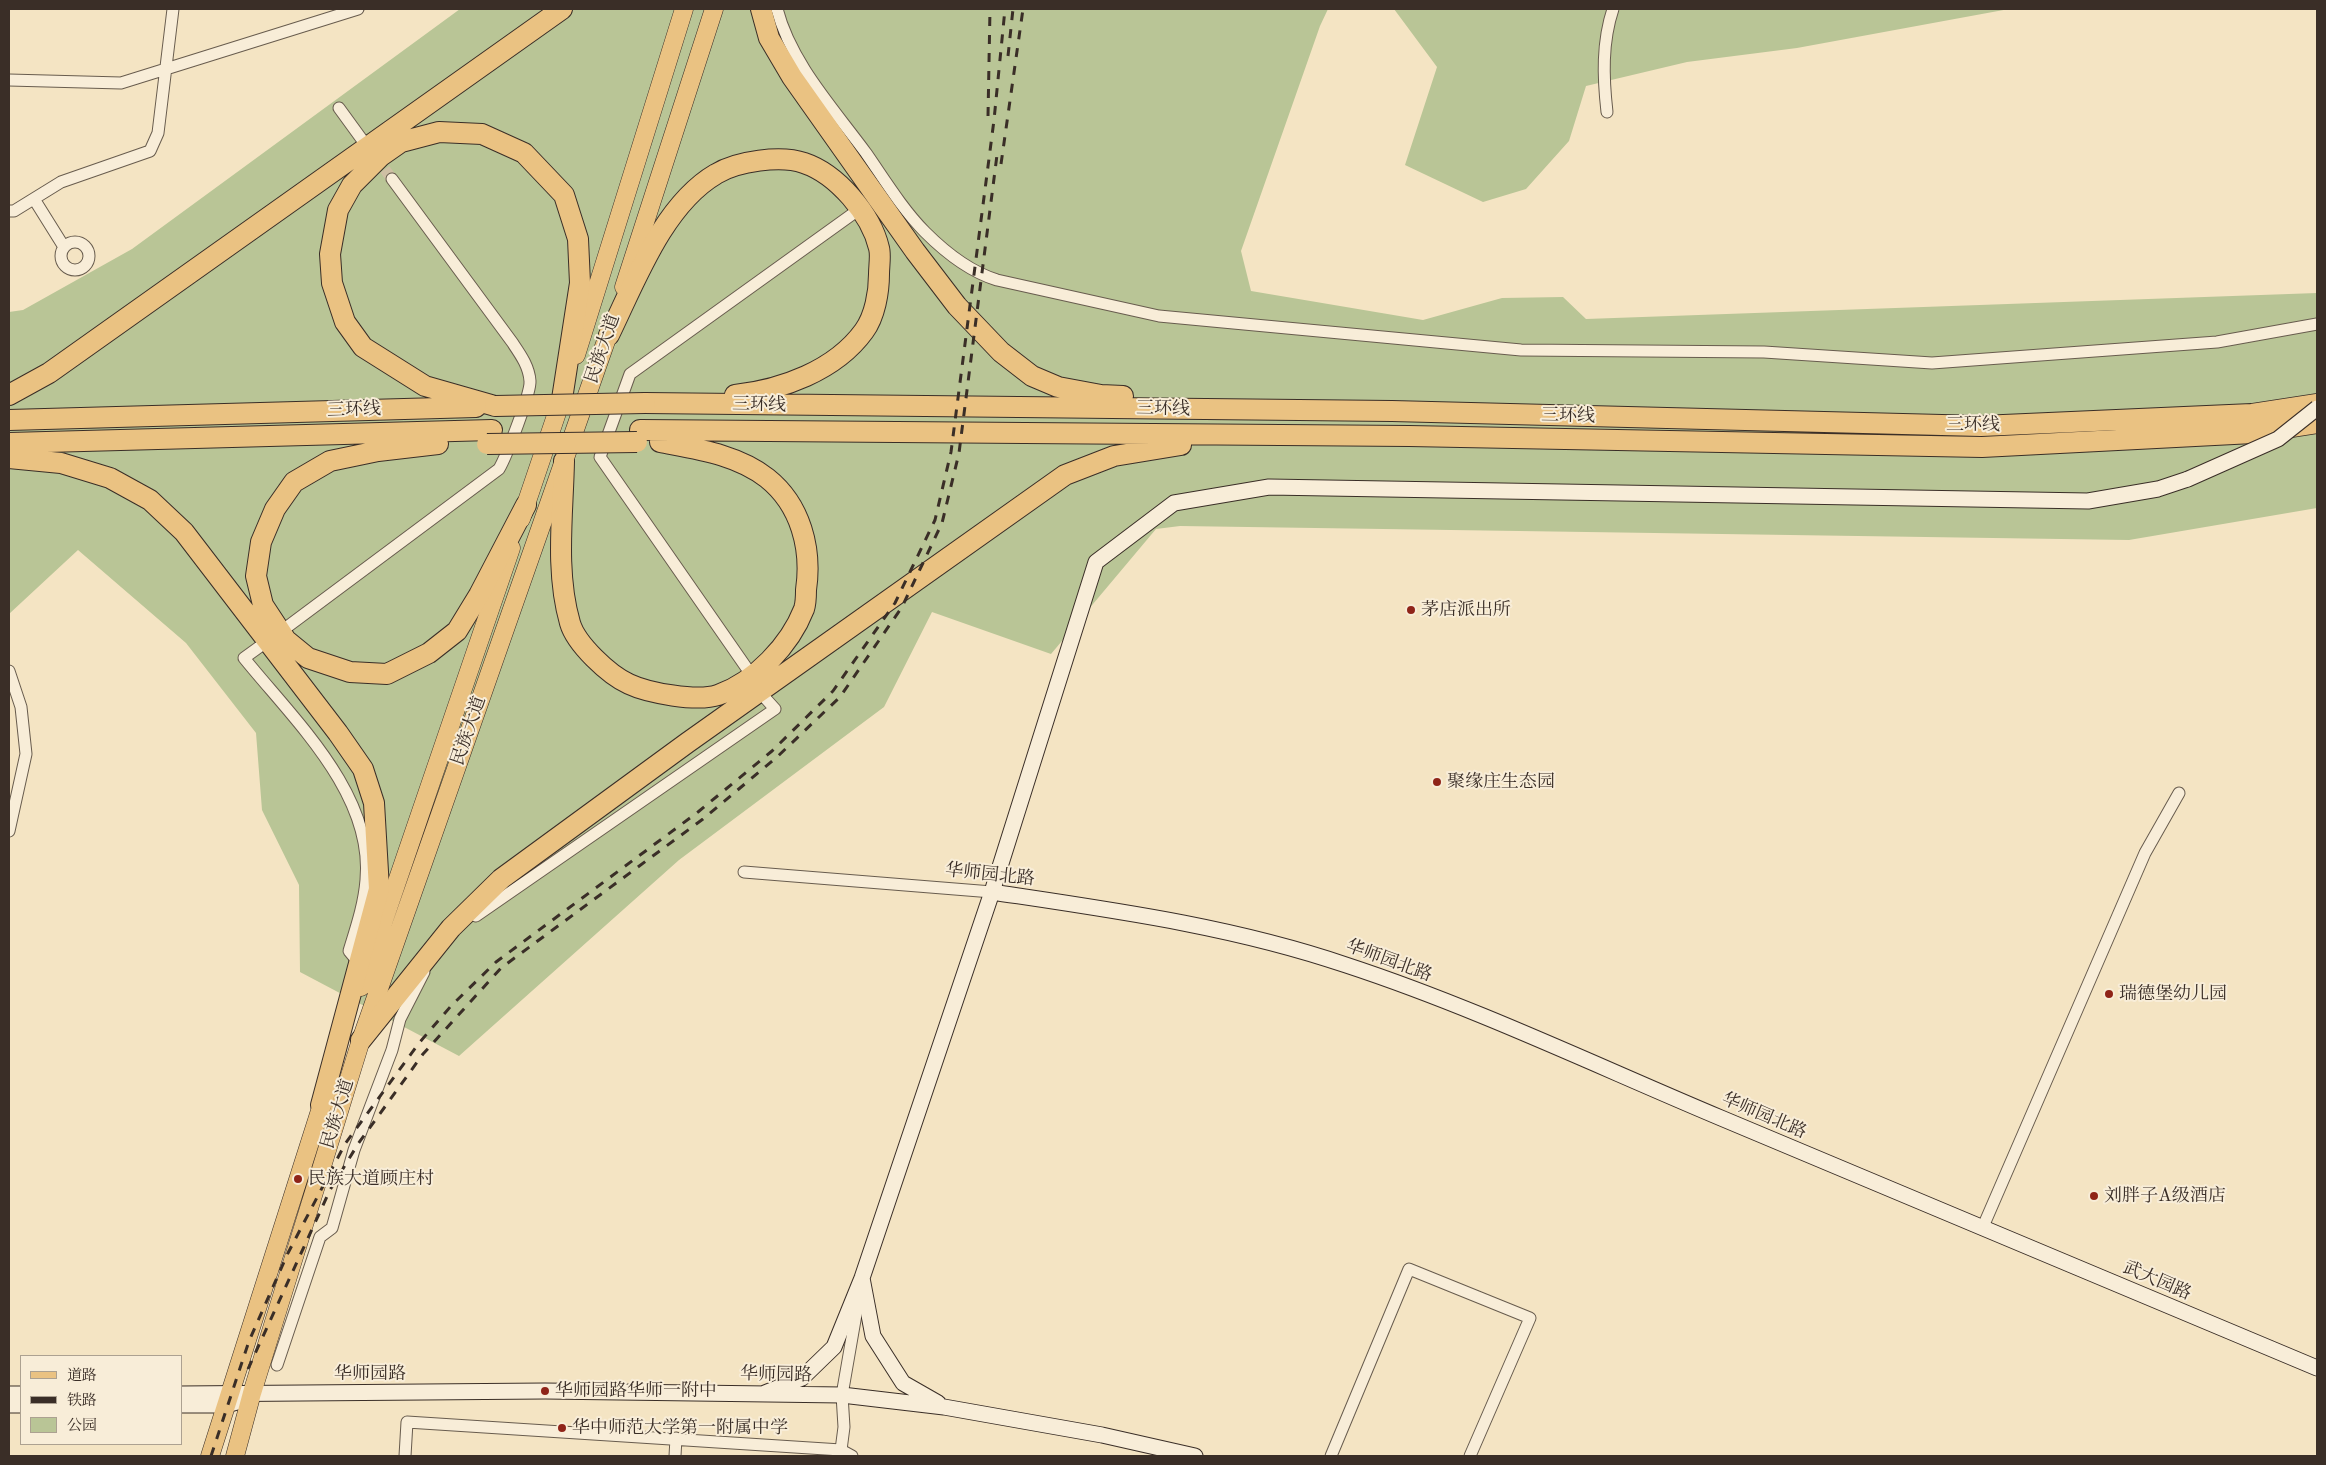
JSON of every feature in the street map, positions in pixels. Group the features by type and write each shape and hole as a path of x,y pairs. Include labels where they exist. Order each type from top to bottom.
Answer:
{"highway":[{"path":"9,395 15,394 49,373 562,9"},
{"path":"761,9 769,38 792,77 915,252 957,306 1001,352 1032,376 1058,387 1101,395 1392,412"},
{"path":"495,406 425,386 362,347 345,322 332,283 330,254 338,210 352,185 381,156 401,142 439,132 482,134 524,153 564,195 578,239 580,283 562,399"},
{"path":"608,335 663,228 686,200 716,174 737,165 760,160 804,163 835,180 864,213 880,248 879,293 864,331 838,356 813,374 756,393 645,403"},
{"path":"2253,423 2317,399"},
{"name":"三环线","path":"9,420 645,403 1392,412 1981,426 2317,423"},
{"name":"三环线","path":"9,443 639,436 1637,440 1982,447 2253,423 2317,404"},
{"path":"2253,423 2317,428"},
{"path":"564,461 562,580 570,625 584,646 616,678 638,689 680,697 717,695 756,674 780,652 804,608 809,570 805,538 796,511 767,478 716,453 639,436"},
{"path":"490,437 378,451 330,461 294,482 275,509 261,542 256,576 263,605 286,640 308,658 350,672 387,674 429,653 457,630 479,595 526,505"},
{"path":"660,442 898,440 1588,448 1637,440"},
{"path":"361,1040 451,928 501,879 1025,502 1065,475 1114,456 1160,447 1204,443"},
{"path":"9,457 438,444"},
{"path":"9,457 70,465 110,478 150,500 184,532 338,733 363,769 374,803 379,889 321,1105"}],"main road":[{"name":"民族大道","path":"210,1456 321,1105 562,399 684,9"},
{"name":"民族大道","path":"235,1456 251,1397 361,1040 608,335 714,9"},
{"path":"765,1393 802,1378 834,1347 862,1278 992,892 1096,562 1174,502 1270,487 2088,501 2158,489 2188,479 2278,439 2317,408"},
{"name":"华师园北路","path":"992,892 1154,916 1244,936 1346,964 1454,1005 1982,1229"},
{"name":"武大园路","path":"1982,1229 2317,1368"},
{"path":"862,1278 872,1336 903,1383 944,1407"},
{"name":"华师园路","path":"228,1399 545,1391 842,1395 944,1407 1102,1436 1196,1456"},
{"path":"182,1394 228,1399"},
{"path":"182,1405 228,1399"}],"street":[{"path":"9,211 14,211 61,182 150,150 158,133 173,9"},
{"path":"9,80 121,84 358,9"},
{"path":"777,9 782,28 794,54 887,188 925,232 982,275 1159,316 1521,350 1764,352 1932,362 2217,342 2317,324"},
{"path":"1607,112 1604,59 1606,37 1613,9"},
{"path":"339,108 363,141"},
{"path":"287,626 499,469 507,455 530,382 525,362 512,342 392,178"},
{"path":"34,199 64,247"},
{"path":"748,670 600,457 630,374 854,213"},
{"path":"262,645 244,658 329,763 352,803 364,840 366,879 360,918 348,951 359,963"},
{"path":"9,671 21,707 26,754 9,831"},
{"path":"276,1365 320,1237 332,1228 354,1150 392,1050 400,1019 426,970 460,931 485,908 775,710 766,699"},
{"path":"1982,1229 2145,853 2179,792"},
{"name":"华师园北路","path":"744,872 992,892"},
{"path":"1331,1456 1409,1269 1530,1318 1470,1456"},
{"path":"405,1456 408,1422 676,1438 847,1453 842,1395 862,1278"},
{"path":"675,1456 676,1438"}],"green space":[{"path":"460,9 1328,9 1320,26 1241,251 1251,291 1423,320 1502,298 1563,297 1586,319 2317,293 2317,508 2129,540 1180,526 1156,529 1051,654 932,612 884,707 679,860 459,1056 300,972 299,885 262,810 256,733 186,643 78,550 9,614 9,312 23,310 132,249"},
{"path":"1394,9 2009,9 1797,48 1687,62 1586,86 1569,141 1526,189 1483,202 1405,165 1437,67"}],"tunnel":[{"path":"375,156 392,179"}],"railway":[{"path":"988,116 990,9"},
{"path":"211,1456 249,1341 288,1253 345,1144 419,1043 451,1006 496,962 698,812 772,751 833,691 895,603 935,520 951,452 994,120 1005,9"},
{"path":"1008,56 1013,9"},
{"path":"1001,164 1023,9"},
{"path":"248,1369 330,1190 358,1144 423,1054 501,968 703,819 777,757 840,697 902,607 942,523 959,453 997,155"}],"place":[{"name":"茅店派出所","path":"1411,610"},
{"name":"聚缘庄生态园","path":"1437,782"},
{"name":"瑞德堡幼儿园","path":"2109,994"},
{"name":"民族大道顾庄村","path":"298,1179"},
{"name":"刘胖子A级酒店","path":"2094,1196"},
{"name":"华师园路华师一附中","path":"545,1391"},
{"name":"华中师范大学第一附属中学","path":"562,1428"}]}
